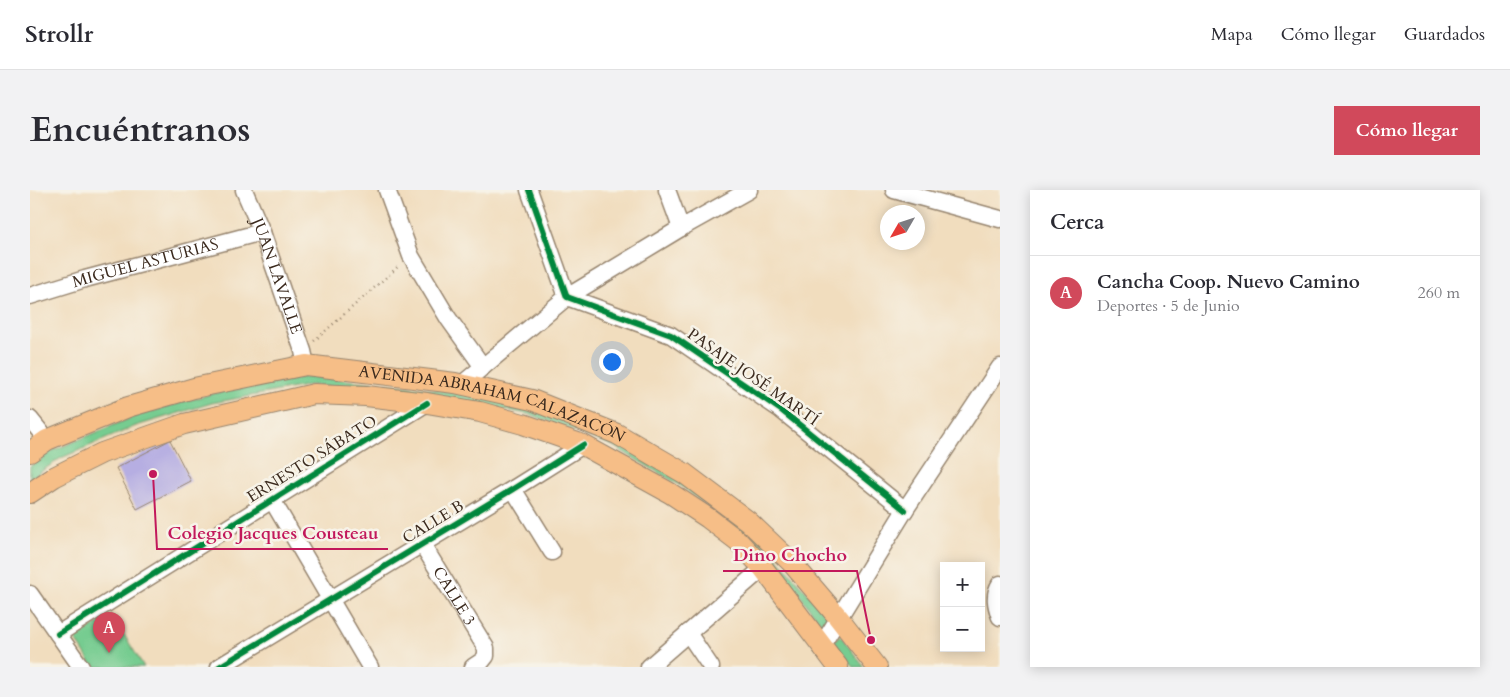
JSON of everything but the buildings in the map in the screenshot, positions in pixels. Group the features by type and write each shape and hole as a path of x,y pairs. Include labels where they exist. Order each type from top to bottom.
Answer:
{"main road":[{"name":"AVENIDA ABRAHAM CALAZACÓN","path":"30,452 47,440 128,407 304,358 461,385 532,400 617,434 684,473 748,521 791,562 838,617 877,667"},
{"name":"AVENIDA ABRAHAM CALAZACÓN","path":"30,493 54,477 102,453 166,430 184,424 314,394 366,396 427,403 480,412 583,445 670,493 708,518 738,541 762,568 838,667"}],"street":[{"name":"JUAN LAVALLE","path":"244,190 262,232 304,358"},
{"path":"387,190 411,256 448,318 483,367"},
{"path":"529,190 567,298"},
{"path":"667,190 682,228"},
{"path":"461,385 567,298 682,228 749,190"},
{"path":"894,190 931,195 1000,219"},
{"name":"MIGUEL ASTURIAS","path":"30,296 84,279 262,232"},
{"name":"PASAJE JOSÉ MARTÍ","path":"567,298 671,335 781,410 905,510"},
{"path":"822,645 905,510 1000,367"},
{"name":"ERNESTO SÁBATO","path":"58,634 427,403"},
{"path":"30,418 47,440"},
{"name":"CALLE B","path":"230,664 330,600 513,490 583,445"},
{"path":"513,490 552,552"},
{"path":"272,500 370,667"},
{"name":"CALLE 3","path":"422,544 486,648 486,656 482,662 473,667"},
{"path":"649,667 762,568"},
{"path":"1000,584 996,590 996,605 1000,617"},
{"path":"30,594 81,667"},
{"path":"688,633 711,667"}],"path":[{"path":"304,358 411,256"}],"green space":[{"path":"309,376 465,393 534,405 617,438 747,523 830,619 823,627 783,572 741,531 681,486 613,446 532,415 464,402 311,385 212,403 136,426 61,458 30,479 30,466 54,450 133,417 210,394"},
{"path":"112,615 144,667 93,667 75,638"},
{"path":"840,635 864,667 853,667 833,641"}],"cycle path":[{"path":"529,190 567,297 671,335 781,410 905,510"},
{"path":"58,634 427,403"},
{"path":"219,667 583,445"}],"place":[{"name":"Colegio Jacques Cousteau","path":"153,474"},
{"name":"Dino Chocho","path":"871,640"},
{"name":"Cancha Coop. Nuevo Camino","path":"109,653"}]}
